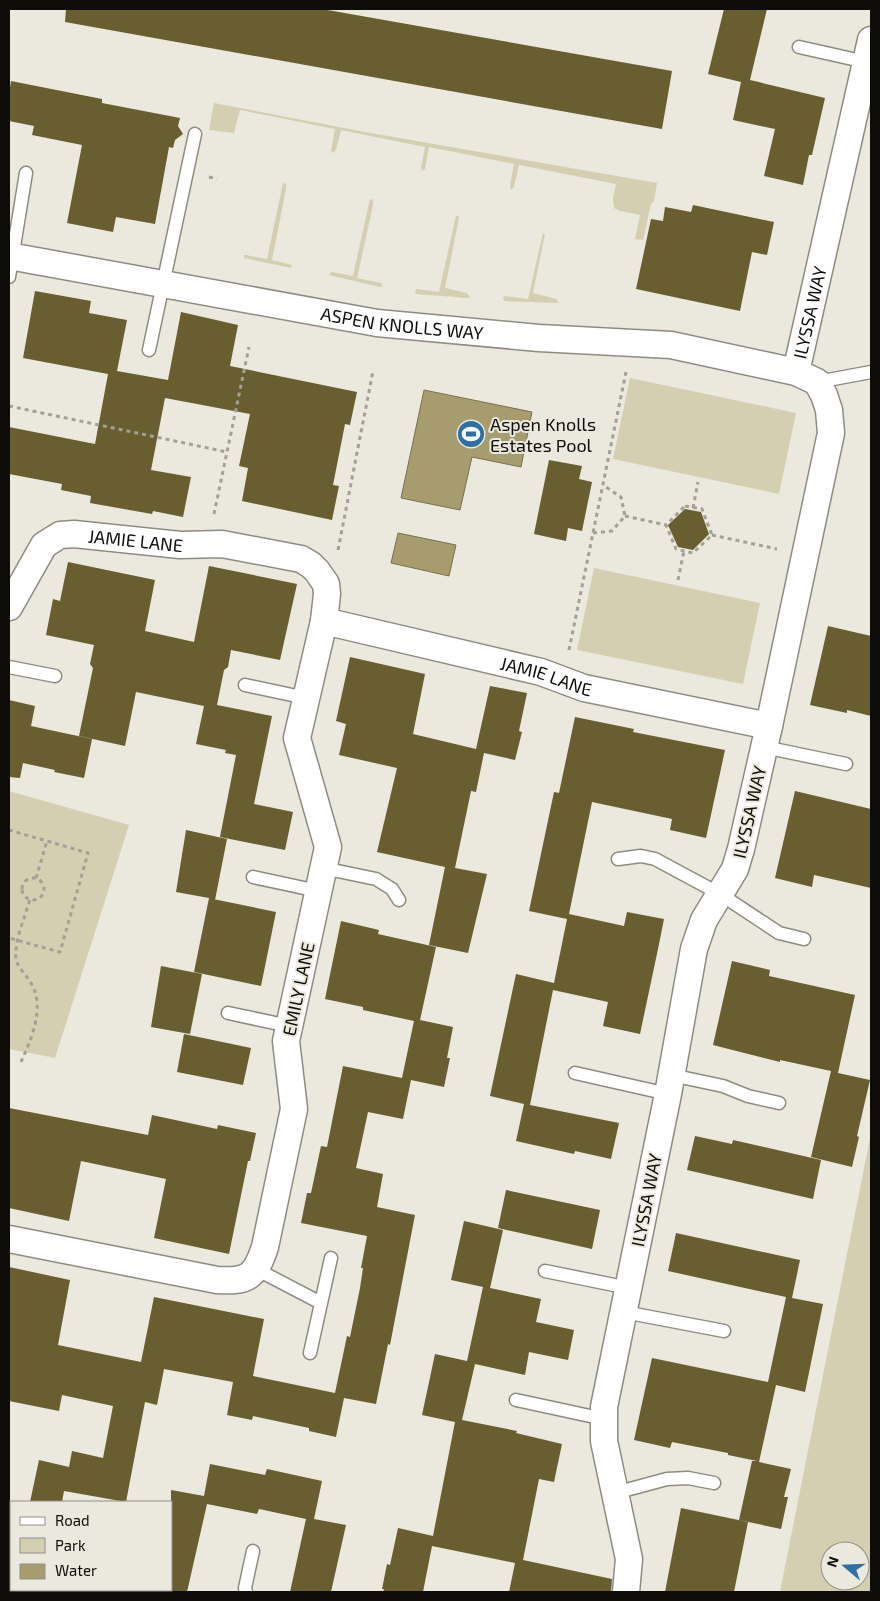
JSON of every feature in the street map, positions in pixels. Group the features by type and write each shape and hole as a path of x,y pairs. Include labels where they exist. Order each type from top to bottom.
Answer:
{"street":[{"name":"ILYSSA WAY","path":"626,1592 629,1559 604,1441 604,1407 694,949 704,920 735,869 742,849 831,433 829,410 824,395 806,377 869,51"},
{"name":"ASPEN KNOLLS WAY","path":"10,263 163,284 377,323 538,338 671,345 806,377"},
{"name":"JAMIE LANE","path":"9,607 40,550 44,545 60,535 74,534 180,544 222,544 301,560"},
{"name":"EMILY LANE","path":"256,1269 265,1247 294,1109 286,1041 328,847 297,738 324,622 327,594 326,584 312,565 301,560"},
{"name":"JAMIE LANE","path":"324,622 541,672 584,688 767,736"},
{"path":"9,1239 217,1280 235,1281 247,1277 256,1269"}],"lane":[{"path":"799,47 869,51"},
{"path":"149,350 195,134"},
{"path":"10,263 26,173"},
{"path":"806,377 871,372"},
{"path":"9,667 55,676"},
{"path":"245,684 306,698"},
{"path":"767,736 846,764"},
{"path":"618,859 628,856 655,859 720,894 779,932 804,939"},
{"path":"253,877 376,879 392,889 399,900"},
{"path":"228,1014 289,1026"},
{"path":"575,1073 669,1084 723,1086 748,1096 779,1103"},
{"path":"310,1354 331,1258"},
{"path":"256,1269 321,1302"},
{"path":"544,1271 626,1300 724,1331"},
{"path":"516,1400 604,1419"},
{"path":"615,1493 667,1479 688,1478 714,1483"},
{"path":"246,1592 245,1588 254,1551"}],"path":[{"path":"206,176 217,179"},
{"path":"213,520 249,347"},
{"path":"567,656 626,370"},
{"path":"338,550 373,371"},
{"path":"9,406 227,452"},
{"path":"693,508 698,482"},
{"path":"593,532 612,531 624,516 621,497 603,485"},
{"path":"666,525 685,506 702,510 712,535"},
{"path":"624,516 666,525"},
{"path":"666,525 676,550 693,553 712,535"},
{"path":"712,535 780,550"},
{"path":"678,580 684,551"},
{"path":"9,830 88,852 60,952 9,938"},
{"path":"36,878 46,841"},
{"path":"28,878 36,878 43,884 44,892 39,898 30,899 23,894 22,887 28,878"},
{"path":"21,1062 29,1044 38,1001 32,984 18,965 16,958 18,940 30,899"}],"green space":[{"path":"214,103 365,132 657,183 654,201 651,204 643,240 635,239 640,215 614,208 613,198 616,184 519,165 514,187 511,190 514,164 429,147 425,169 422,171 425,147 341,130 336,150 333,153 331,151 335,129 240,110 234,133 209,130"},
{"path":"283,183 286,184 286,189 272,260 292,265 291,268 244,258 244,255 246,255 267,259"},
{"path":"370,199 373,200 373,205 357,278 381,283 383,286 380,287 329,274 332,272 353,276"},
{"path":"456,216 459,218 445,288 467,293 470,297 416,294 416,289 439,292"},
{"path":"543,233 545,234 533,293 556,299 559,303 504,301 503,298 505,296 528,299"},
{"path":"630,378 796,413 779,494 613,459"},
{"path":"594,568 760,603 743,684 577,650"},
{"path":"9,791 129,825 55,1058 9,1049"},
{"path":"871,1133 871,1592 780,1592"}],"water":[{"name":"Aspen Knolls Estates Pool","path":"424,390 532,412 521,467 472,457 460,510 401,498"},
{"path":"398,533 456,545 449,576 391,563"}],"building":[{"path":"66,9 322,9 672,71 662,129 65,22"},
{"path":"724,9 767,9 750,80 825,98 812,155 809,155 803,185 764,176 775,129 733,120 741,82 708,74"},
{"path":"11,81 102,99 102,103 180,118 178,126 183,134 175,140 173,148 169,147 155,224 116,217 113,232 67,223 82,145 32,135 34,126 9,121"},
{"path":"693,205 774,222 767,255 752,252 740,311 636,289 651,219 663,221 665,207 691,212"},
{"path":"35,291 91,301 89,313 127,320 117,371 168,380 181,312 238,325 230,366 357,392 350,425 345,424 333,485 339,486 332,520 242,501 248,468 239,466 250,414 165,398 151,470 191,477 183,517 153,511 152,514 90,503 91,496 61,490 62,484 9,474 9,427 95,444 108,374 23,358"},
{"path":"549,460 582,466 579,479 592,482 582,531 568,528 566,541 534,534"},
{"path":"685,509 701,512 709,534 693,550 678,547 668,525"},
{"path":"68,562 155,580 145,631 194,642 209,566 297,584 280,660 231,650 228,667 224,670 217,705 272,716 254,804 293,812 285,850 220,837 236,755 225,753 226,750 196,744 204,706 136,692 125,746 79,736 93,668 90,664 94,645 46,635 53,599 60,601"},
{"path":"828,626 871,636 871,716 847,710 847,713 810,705"},
{"path":"350,657 425,674 413,734 476,749 490,686 527,693 519,731 522,732 515,760 484,753 476,792 471,791 455,868 487,874 468,953 429,945 445,867 377,852 397,768 339,755 346,724 336,721"},
{"path":"9,700 35,706 31,726 92,739 84,778 23,763 20,778 9,777"},
{"path":"575,717 634,729 633,732 725,750 706,838 670,830 672,819 592,802 569,914 624,926 627,912 664,919 658,949 640,1034 603,1026 608,1002 553,990 530,1105 619,1123 611,1159 575,1151 574,1154 516,1141 524,1104 490,1096 516,974 554,983 567,919 529,911 554,792 559,793"},
{"path":"795,791 871,809 871,888 814,875 812,887 775,878"},
{"path":"186,830 227,839 215,899 276,912 261,986 194,972 209,898 176,892"},
{"path":"341,921 379,930 378,934 436,947 420,1020 453,1027 447,1058 450,1058 444,1087 411,1080 403,1119 368,1112 356,1168 383,1174 377,1207 415,1215 390,1345 388,1344 376,1404 344,1398 336,1437 309,1431 309,1428 253,1416 252,1420 227,1415 233,1382 164,1369 157,1405 145,1402 126,1501 64,1491 62,1501 30,1501 39,1460 69,1467 72,1451 103,1458 113,1406 62,1395 59,1411 9,1401 9,1267 70,1280 58,1345 141,1362 154,1297 264,1319 253,1376 335,1393 347,1336 350,1337 360,1288 363,1268 361,1268 367,1236 301,1223 307,1193 311,1193 321,1146 327,1147 343,1066 402,1078 414,1021 363,1010 363,1007 325,999"},
{"path":"732,961 770,970 769,976 855,995 838,1073 870,1080 852,1167 811,1157 831,1071 780,1060 780,1062 713,1045"},
{"path":"161,966 202,974 190,1034 151,1027"},
{"path":"184,1034 251,1048 243,1085 177,1072"},
{"path":"9,1108 148,1135 152,1115 217,1129 218,1125 256,1133 250,1161 248,1161 229,1254 154,1238 166,1179 81,1161 69,1221 9,1208"},
{"path":"695,1136 732,1144 733,1140 821,1160 813,1199 687,1170"},
{"path":"506,1190 600,1210 592,1249 498,1228"},
{"path":"464,1221 503,1230 490,1288 541,1299 536,1322 574,1330 568,1360 529,1352 525,1375 475,1364 462,1420 517,1431 516,1433 562,1444 554,1482 539,1479 523,1560 612,1579 611,1592 509,1592 515,1563 432,1546 423,1592 383,1592 387,1564 390,1565 398,1528 433,1536 455,1422 422,1415 435,1354 467,1361 483,1287 451,1280"},
{"path":"676,1233 800,1260 792,1298 823,1304 805,1392 776,1385 759,1462 791,1469 784,1497 788,1497 781,1529 739,1520 752,1461 757,1461 672,1442 670,1448 634,1440 652,1358 768,1382 786,1297 668,1271"},
{"path":"210,1464 265,1475 267,1469 322,1481 314,1519 346,1525 331,1592 290,1592 306,1519 259,1509 257,1514 207,1504 187,1592 171,1592 171,1490 204,1496"},
{"path":"681,1508 748,1522 734,1592 665,1592"}],"place":[{"name":"Aspen Knolls Estates Pool","path":"471,434"}]}
